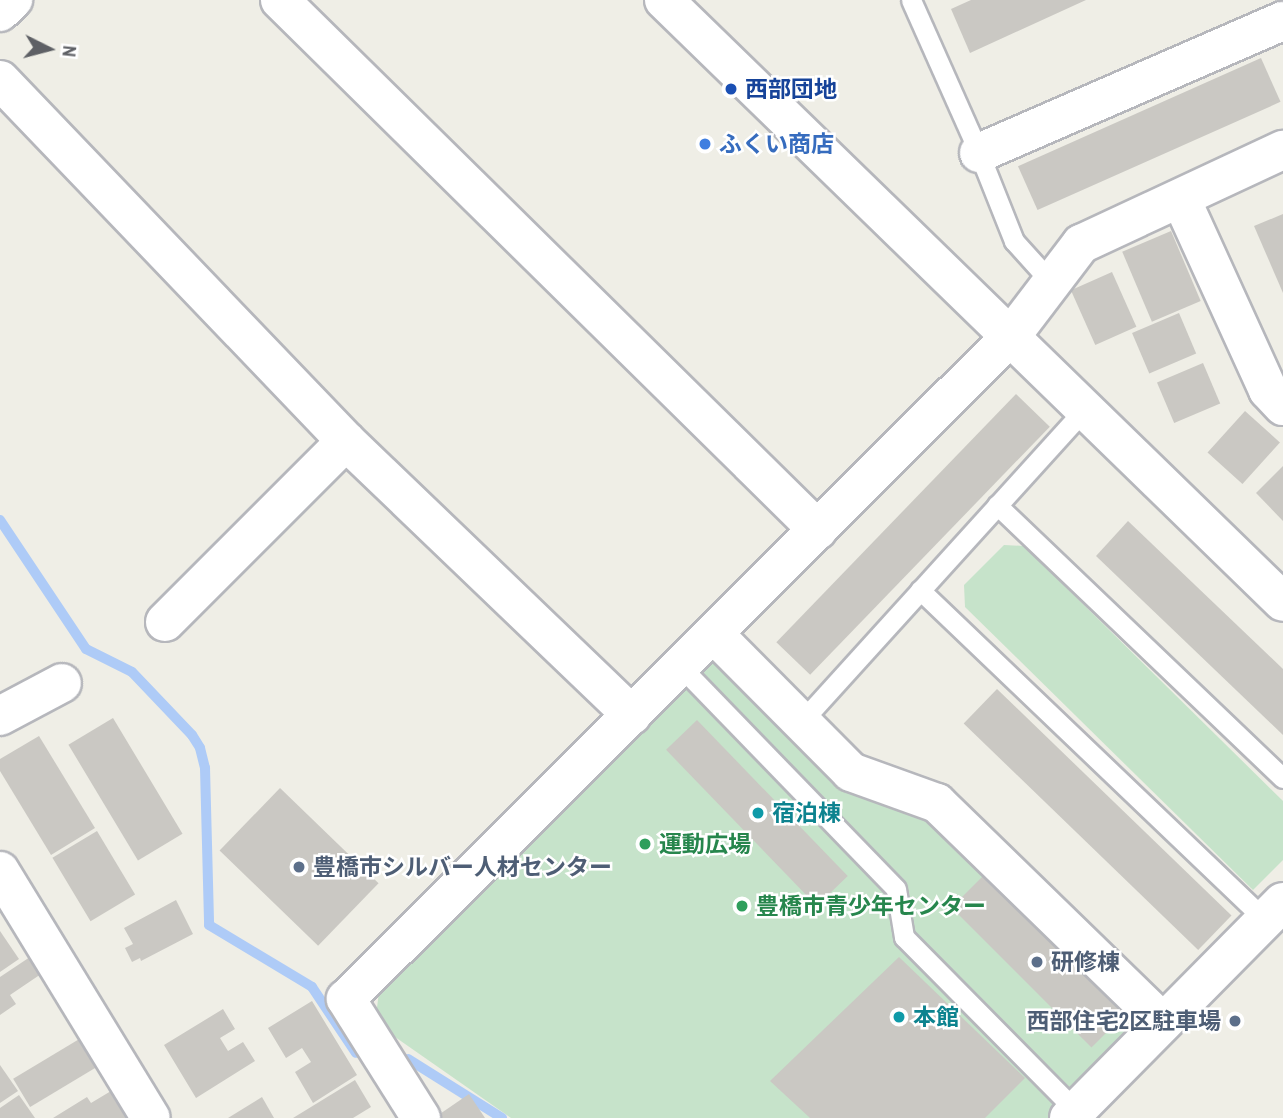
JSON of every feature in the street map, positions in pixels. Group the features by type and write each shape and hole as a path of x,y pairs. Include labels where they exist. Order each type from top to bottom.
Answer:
{"street":[{"path":"0,12 13,0"},
{"path":"280,0 818,530"},
{"path":"664,0 1283,602"},
{"path":"979,153 1283,21"},
{"path":"0,80 346,441 632,715"},
{"path":"421,1118 346,999 1012,336 1081,244 1283,150"},
{"path":"1181,199 1268,390 1283,406"},
{"path":"164,622 346,441"},
{"path":"714,634 851,772 937,803 1162,1022"},
{"path":"0,716 62,683"},
{"path":"0,872 151,1118"},
{"path":"1072,1114 1274,911"}],"lane":[{"path":"911,0 979,153 1014,241 1051,282"},
{"path":"801,722 1085,409"},
{"path":"997,505 1283,778"},
{"path":"920,590 1274,911"},
{"path":"680,666 896,889 904,937 1072,1114"}],"green space":[{"path":"1004,545 1024,546 1283,801 1283,860 1253,890 965,607 964,585"},
{"name":"豊橋市青少年センター","path":"712,659 841,787 930,819 1139,1023 1050,1118 511,1118 375,1023 379,992"}],"building":[{"path":"971,0 1086,0 970,53 951,9"},
{"path":"1261,58 1281,102 1038,210 1018,166"},
{"path":"1283,214 1283,293 1254,226"},
{"path":"1171,231 1201,301 1152,322 1122,252"},
{"path":"1112,272 1136,327 1095,345 1071,290"},
{"path":"1179,313 1196,354 1149,373 1132,333"},
{"path":"1203,363 1220,404 1174,423 1157,383"},
{"path":"1016,394 1050,427 810,675 776,642"},
{"path":"1245,411 1280,442 1242,484 1208,453"},
{"path":"1283,466 1283,521 1256,493"},
{"path":"1128,521 1283,669 1283,735 1096,556"},
{"path":"997,689 1232,915 1198,950 964,724"},
{"path":"113,718 183,834 138,860 68,745"},
{"name":"宿泊棟","path":"697,720 848,876 817,906 666,750"},
{"path":"39,736 95,828 51,855 0,771 0,759"},
{"name":"豊橋市シルバー人材センター","path":"280,788 379,883 318,946 220,851"},
{"path":"97,831 135,894 91,921 52,858"},
{"name":"研修棟","path":"984,875 1124,1015 1091,1048 951,908"},
{"path":"176,900 193,934 141,961 140,958 132,962 125,948 133,944 124,928"},
{"path":"0,931 19,959 0,972"},
{"path":"33,955 44,972 10,995 16,1004 0,1015 0,977"},
{"name":"本館","path":"899,957 1025,1078 985,1118 810,1118 770,1081"},
{"path":"312,1001 357,1075 313,1103 295,1072 311,1062 302,1048 286,1058 268,1028"},
{"path":"223,1009 235,1029 220,1038 228,1051 243,1042 255,1061 196,1098 164,1045"},
{"path":"86,1035 103,1063 30,1107 13,1079"},
{"path":"0,1065 18,1091 0,1103"},
{"path":"355,1080 371,1107 353,1118 293,1118"},
{"path":"116,1088 134,1118 53,1118 87,1097 91,1103"},
{"path":"469,1094 485,1118 434,1118"},
{"path":"19,1095 35,1118 0,1118 0,1108"},
{"path":"262,1097 274,1118 228,1118"}],"waterway":[{"path":"0,520 86,649 132,672 192,735 200,748 205,768 209,925 312,987 356,1053"},
{"path":"408,1059 502,1118"}],"place":[{"name":"西部団地","path":"731,89"},
{"name":"ふくい商店","path":"705,144"},
{"name":"宿泊棟","path":"758,813"},
{"name":"運動広場","path":"645,844"},
{"name":"豊橋市シルバー人材センター","path":"299,867"},
{"name":"豊橋市青少年センター","path":"742,906"},
{"name":"研修棟","path":"1037,962"},
{"name":"本館","path":"899,1017"},
{"name":"西部住宅2区駐車場","path":"1235,1021"}]}
